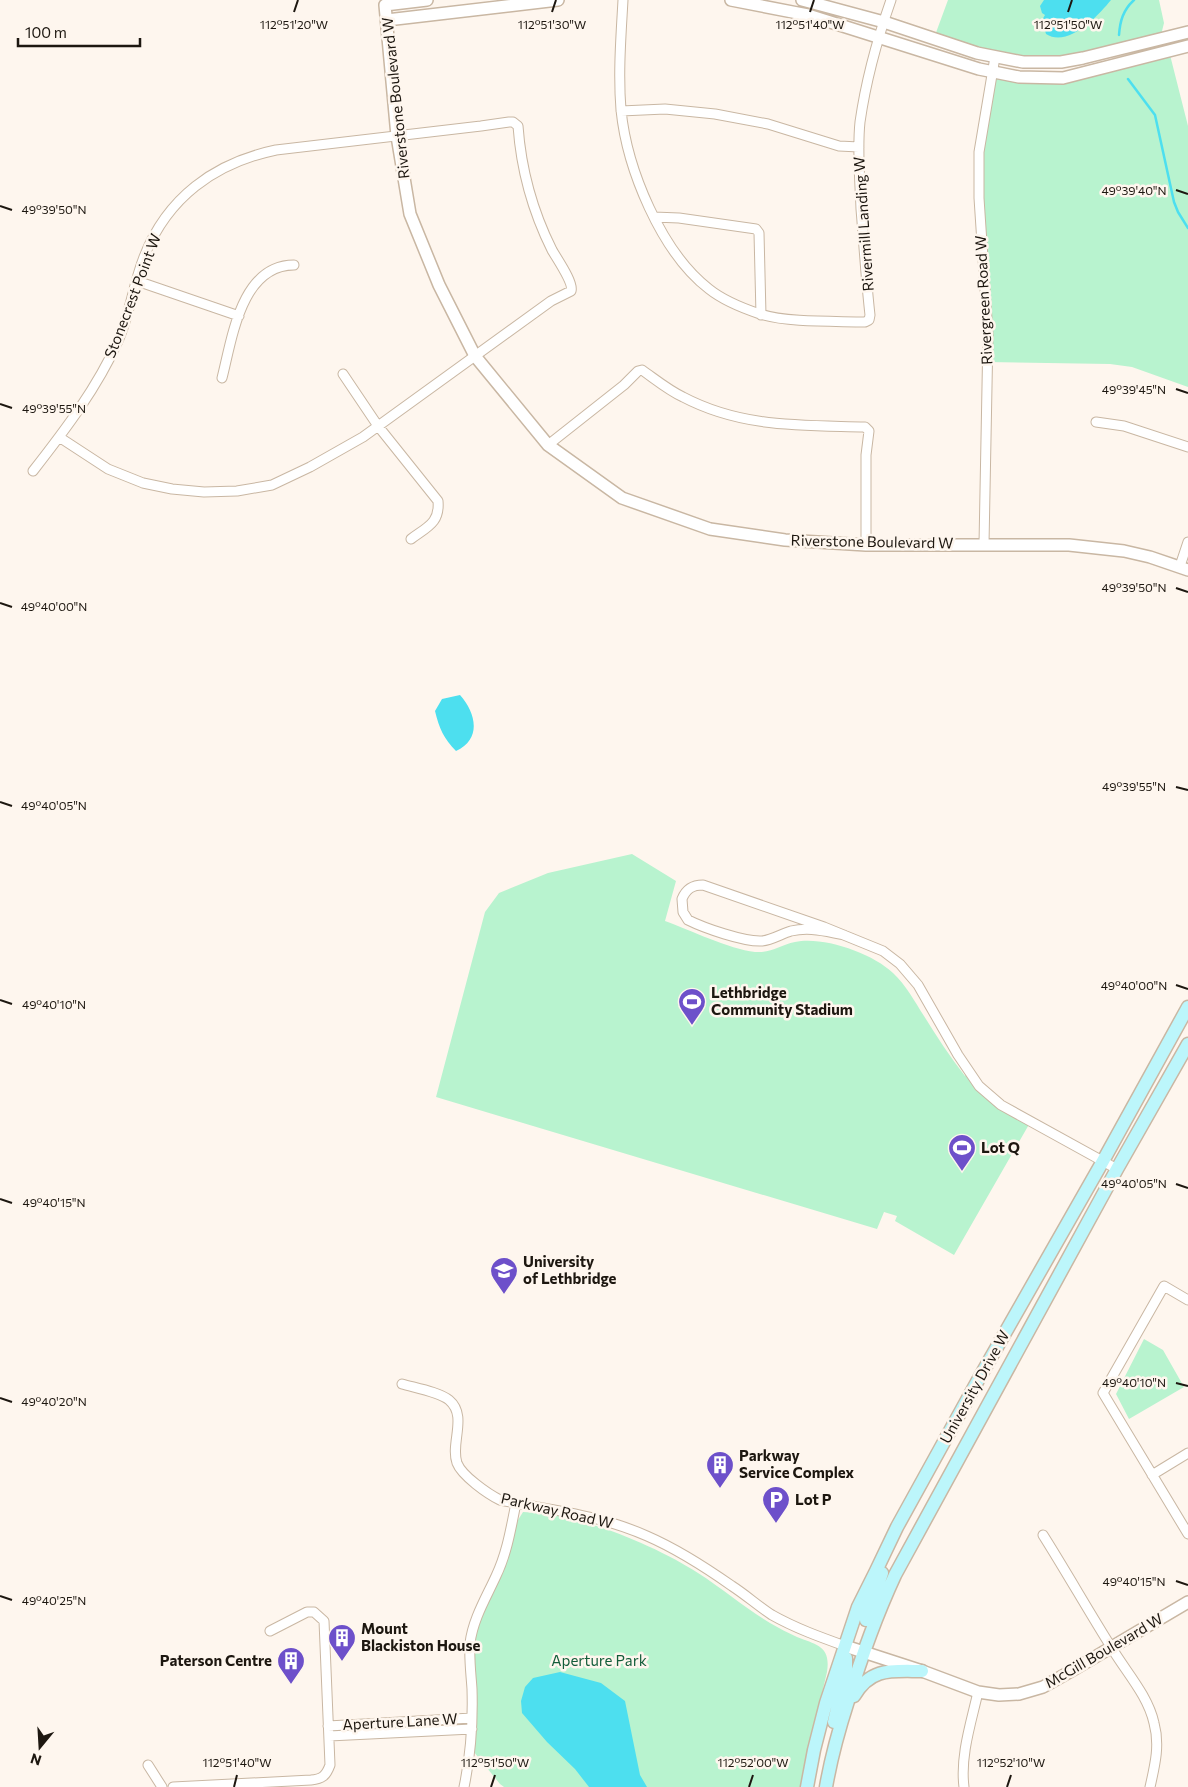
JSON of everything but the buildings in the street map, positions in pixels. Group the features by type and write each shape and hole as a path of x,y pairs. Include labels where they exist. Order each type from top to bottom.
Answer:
{"main road":[{"name":"University Drive W","path":"807,1787 826,1703 858,1607 885,1551 986,1366 1188,1007"},
{"name":"University Drive W","path":"827,1784 845,1712 863,1652 894,1575 1117,1169 1188,1044"},
{"path":"863,1652 860,1645 865,1623 882,1574 885,1551"},
{"path":"827,1784 834,1719 846,1668 845,1646"},
{"path":"845,1712 858,1688 870,1677 891,1671 922,1672"}],"street":[{"name":"Riverstone Boulevard W","path":"428,0 385,5 397,136 410,214 439,285 475,356 548,444 622,498 710,529 786,540 866,545 984,544 1097,547 1150,557 1184,568"},
{"path":"387,20 503,3 558,0"},
{"name":"Rivermill Landing W","path":"623,0 620,85 621,111 625,136 639,185 669,243 692,273 709,290 730,302 761,315 783,319 866,322 870,316 866,280 859,147 860,123 878,37 891,0"},
{"path":"730,0 808,15 992,73 1039,78 1063,78 1116,66 1188,46"},
{"path":"802,0 884,22 995,57 1023,62 1061,62 1188,32"},
{"name":"Rivergreen Road W","path":"984,544 988,334 979,189 981,136 995,57"},
{"path":"621,111 665,109 715,114 768,124 840,146 859,147"},
{"name":"Stonecrest Point W","path":"33,471 70,424 106,366 127,318 150,242 166,217 186,193 209,175 246,157 276,150 509,122 513,122 518,126 520,148 535,208 548,242 573,288 571,291 551,301 475,356"},
{"path":"654,216 756,229 758,233 761,315"},
{"path":"222,378 238,316 249,290 266,273 283,265 294,264"},
{"path":"137,281 238,316"},
{"path":"59,437 108,469 143,483 201,492 237,491 272,485 310,467 363,437 475,356"},
{"path":"548,444 624,384 638,370 642,370 681,397 710,410 732,417 778,424 865,427 869,431 866,455 866,545"},
{"path":"343,374 378,426 438,501 439,512 434,522 411,538"},
{"path":"1096,422 1124,426 1188,447"},
{"path":"1184,568 1188,542"},
{"path":"844,935 809,929 788,932 769,940 744,940 688,920 683,912 682,899 691,887 703,885 844,935 883,951 900,964 918,985 968,1070 994,1100 1117,1169"},
{"path":"1188,1300 1164,1286 1103,1394 1188,1534"},
{"name":"Parkway Road W","path":"402,1384 444,1396 451,1401 457,1410 456,1455 458,1464 490,1496 500,1500 571,1512 622,1526 648,1536 705,1568 770,1614 791,1625 845,1646"},
{"path":"1152,1475 1188,1453"},
{"path":"464,1787 472,1746 470,1644 473,1627 502,1561 509,1539 516,1503"},
{"path":"1043,1536 1148,1704 1154,1722 1157,1741 1157,1756 1150,1787"},
{"name":"McGill Boulevard W","path":"845,1646 978,1692 998,1695 1019,1694 1043,1687 1188,1602"},
{"path":"173,1787 318,1779 324,1777 328,1772 330,1765 324,1621 314,1612 307,1612 270,1631"},
{"path":"964,1787 963,1760 978,1692"},
{"name":"Aperture Lane W","path":"329,1731 472,1718"},
{"name":"Aperture Lane W","path":"329,1731 472,1729"},
{"path":"148,1765 162,1787"}],"green space":[{"path":"948,0 1159,0 1164,23 1160,39 1041,62 934,38"},
{"path":"1169,51 1188,126 1188,387 1132,367 1110,364 988,362 979,152 992,73 1039,78"},
{"name":"Lethbridge Community Stadium","path":"632,854 676,881 665,921 745,950 761,952 795,942 819,942 847,948 884,966 906,988 965,1076 968,1071 979,1086 1031,1121 954,1255 895,1221 897,1216 884,1212 877,1229 436,1097 485,912 499,893 548,873"},
{"path":"1144,1339 1163,1350 1184,1387 1129,1419 1116,1394"},
{"name":"Aperture Park","path":"523,1512 567,1518 590,1524 659,1551 698,1573 770,1623 821,1648 827,1657 827,1672 800,1787 504,1787 500,1784 474,1752 476,1728 473,1652 475,1628 503,1564 518,1520"}],"water":[{"path":"1044,0 1111,0 1091,21 1073,34 1055,37 1046,34 1042,20 1045,15 1042,13 1040,6"},
{"path":"460,695 470,710 474,725 470,740 456,751 442,733 435,711 442,699"},
{"path":"560,1672 601,1683 625,1701 640,1775 647,1787 589,1787 575,1769 547,1742 522,1713 521,1701 525,1687 533,1678"}],"waterway":[{"path":"1119,35 1123,16 1134,0"},
{"path":"1128,79 1155,115 1174,202 1188,228"}],"place":[{"name":"Lethbridge Community Stadium","path":"692,1026"},
{"name":"Lot Q","path":"962,1172"},
{"name":"University of Lethbridge","path":"504,1295"},
{"name":"Parkway Service Complex","path":"720,1489"},
{"name":"Lot P","path":"776,1524"},
{"name":"Mount Blackiston House","path":"342,1662"},
{"name":"Paterson Centre","path":"291,1685"}]}
